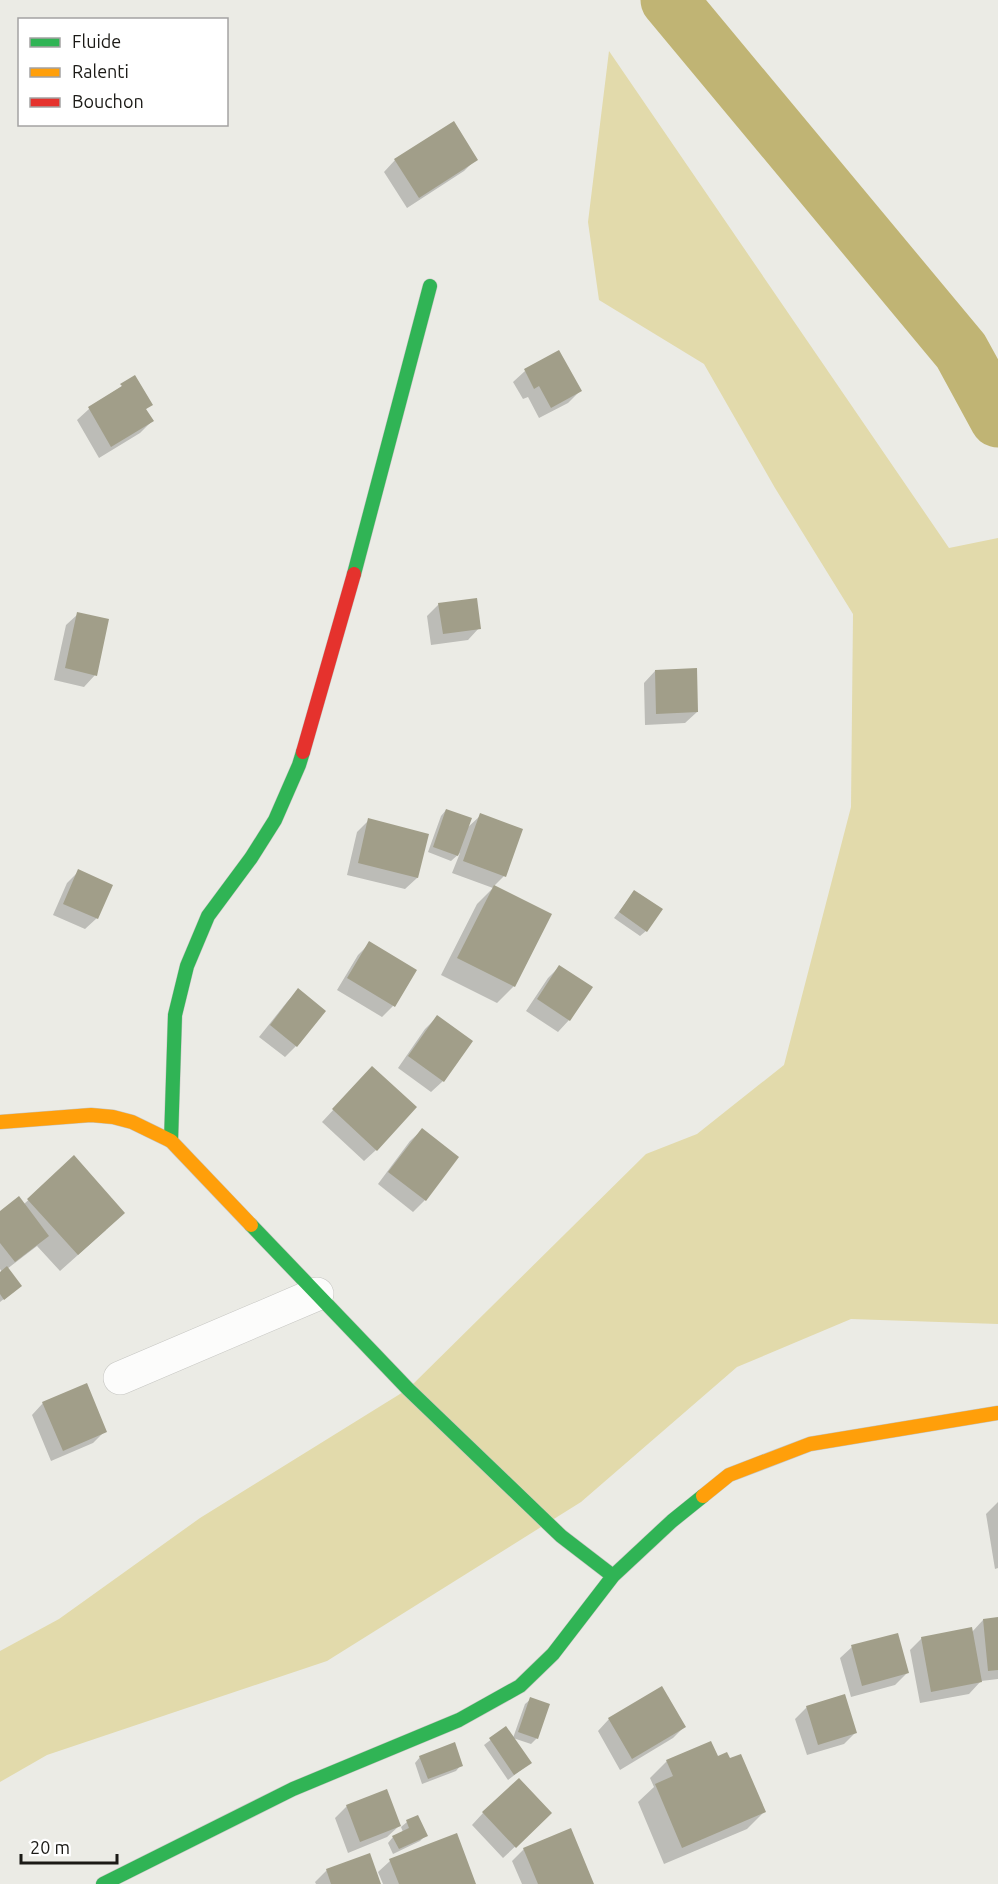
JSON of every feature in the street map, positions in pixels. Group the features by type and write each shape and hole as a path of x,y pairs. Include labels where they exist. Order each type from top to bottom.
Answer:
{"street":[{"path":"171,1141 175,1015 187,966 208,916 251,858 275,820 299,765 341,625 430,286"},
{"path":"0,1122 91,1115 113,1117 132,1122 171,1141 408,1389 552,1528 613,1576"},
{"path":"120,1378 317,1294"},
{"path":"103,1884 293,1789 459,1720 520,1686 553,1654 613,1576 672,1521 729,1475 810,1444 998,1413"}],"shaded area":[{"path":"609,51 949,548 998,538 998,1324 851,1319 737,1367 581,1502 327,1661 47,1755 0,1782 0,1651 59,1619 200,1518 408,1389 646,1154 697,1134 784,1065 851,807 853,614 775,488 704,364 599,300 588,222"}],"building":[{"path":"454,121 478,160 419,198 394,159"},
{"path":"559,350 582,391 551,408 539,386 534,389 524,369"},
{"path":"135,375 153,405 146,409 154,421 111,447 88,407"},
{"path":"477,598 481,629 443,634 438,603"},
{"path":"77,612 109,619 97,676 65,668"},
{"path":"697,668 698,712 656,714 655,670"},
{"path":"446,809 472,818 458,856 433,847"},
{"path":"480,813 523,829 506,877 463,861"},
{"path":"368,818 429,834 418,878 358,863"},
{"path":"78,869 113,885 98,919 63,904"},
{"path":"494,885 552,914 515,987 457,958"},
{"path":"634,890 663,909 647,932 619,912"},
{"path":"369,941 417,970 395,1007 347,978"},
{"path":"559,965 593,987 570,1021 537,999"},
{"path":"298,988 326,1011 297,1047 270,1025"},
{"path":"437,1015 473,1041 444,1082 408,1056"},
{"path":"372,1066 417,1107 377,1151 332,1109"},
{"path":"422,1128 459,1157 426,1201 388,1172"},
{"path":"74,1155 125,1213 78,1255 27,1199"},
{"path":"19,1196 49,1236 15,1262 0,1243 0,1211"},
{"path":"7,1266 22,1286 4,1300 0,1294 0,1272"},
{"path":"87,1383 107,1432 63,1451 42,1402"},
{"path":"998,1617 998,1670 988,1671 983,1619"},
{"path":"972,1627 982,1682 931,1692 921,1637"},
{"path":"898,1633 909,1673 862,1686 851,1645"},
{"path":"662,1686 686,1727 632,1759 608,1718"},
{"path":"845,1694 857,1733 818,1745 806,1706"},
{"path":"530,1697 550,1704 538,1739 518,1732"},
{"path":"506,1726 532,1763 514,1775 489,1738"},
{"path":"711,1741 718,1756 727,1752 730,1758 741,1754 766,1812 682,1848 655,1784 673,1776 666,1760"},
{"path":"455,1742 463,1766 428,1779 419,1756"},
{"path":"519,1778 552,1813 516,1848 482,1812"},
{"path":"387,1789 401,1826 360,1842 346,1805"},
{"path":"418,1815 428,1836 399,1849 392,1836 409,1828 406,1820"},
{"path":"571,1828 594,1884 538,1884 523,1848"},
{"path":"457,1833 476,1884 399,1884 389,1859"},
{"path":"370,1853 381,1884 331,1884 326,1869"}],"waterway":[{"path":"669,0 961,351 998,419"}],"traffic: fast":[{"path":"354,574 430,286"},
{"path":"171,1141 175,1015 187,966 208,916 251,858 275,820 303,752"},
{"path":"251,1225 408,1389 561,1536 613,1576"},
{"path":"103,1884 293,1789 459,1720 520,1686 553,1654 613,1576 672,1521 703,1496"}],"traffic: slow":[{"path":"0,1122 91,1115 132,1122 171,1141 251,1225"},
{"path":"703,1496 729,1475 810,1444 998,1413"}],"traffic: jam":[{"path":"303,752 354,574"}]}
